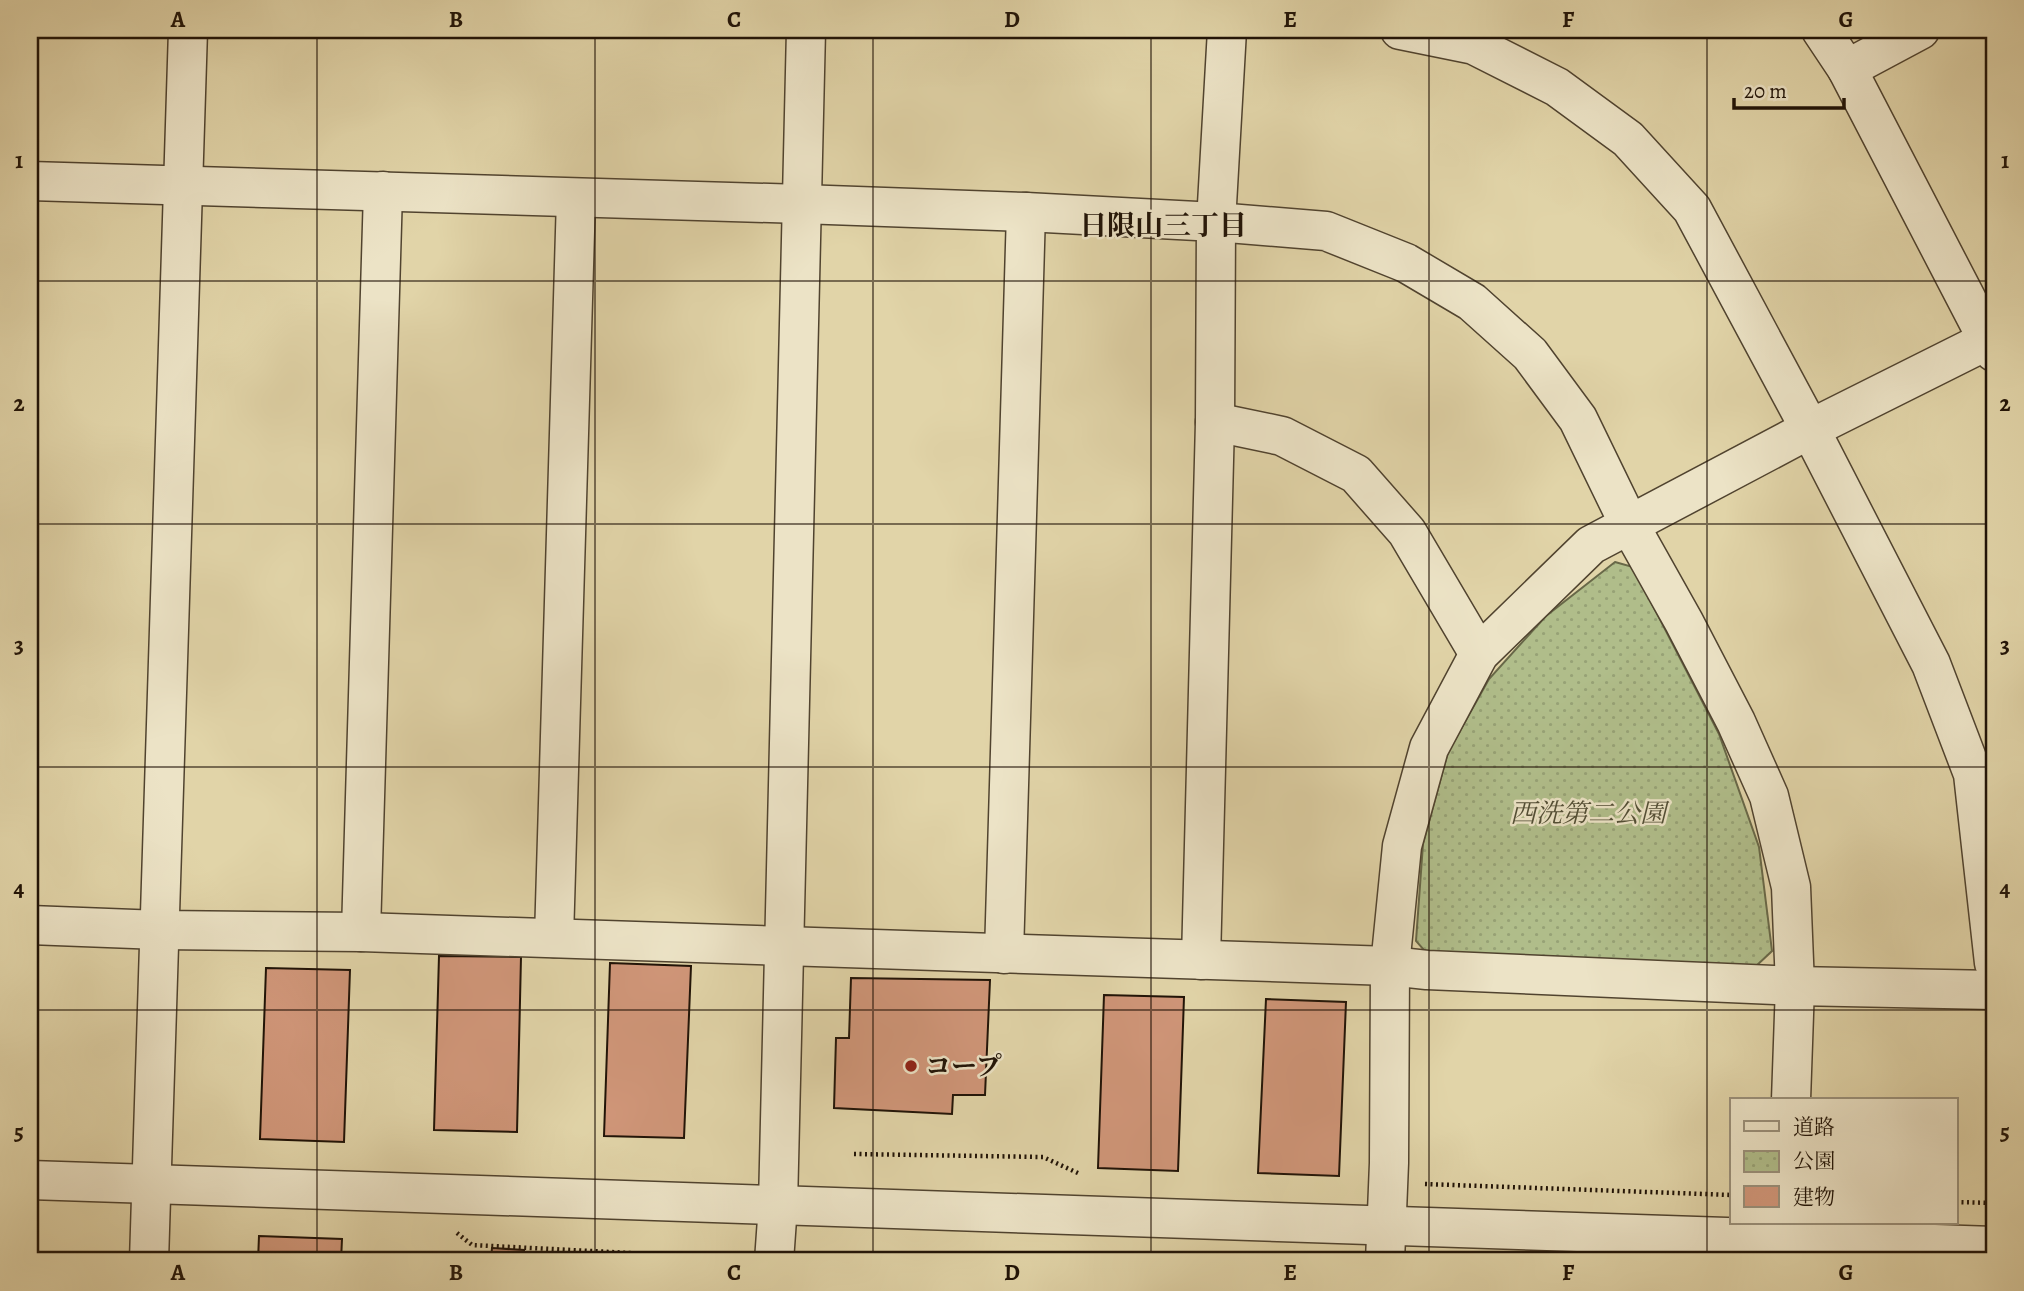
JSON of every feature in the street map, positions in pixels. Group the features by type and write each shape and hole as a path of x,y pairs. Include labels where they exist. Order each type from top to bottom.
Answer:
{"street":[{"path":"149,1261 188,30"},
{"path":"774,1261 778,1205 806,30"},
{"path":"1201,960 1215,422 1216,222 1227,30"},
{"path":"1400,30 1474,45 1557,87 1628,139 1692,209 1810,429 1931,664 1973,774 1994,963"},
{"path":"1386,1243 1389,1184 1390,966 1402,846 1429,748 1479,654 1591,545 1810,429 1991,346 1847,69 1821,30"},
{"path":"1847,69 1920,30"},
{"path":"30,181 801,204 1216,222 1326,231 1406,263 1472,302 1530,354 1578,419 1629,524 1736,722 1769,796 1791,887 1795,986 1791,1098"},
{"path":"361,932 383,191"},
{"path":"554,938 576,198"},
{"path":"1004,954 1026,212"},
{"path":"1215,422 1282,436 1356,474 1407,532 1479,654"},
{"path":"30,925 554,938 1390,966 1795,986 1994,990"},
{"path":"30,1180 778,1205 1386,1243 1781,1241 1994,1246"}],"path":[{"path":"854,1154 1043,1157 1078,1174 1092,1175"},
{"path":"1389,1184 1730,1195"},
{"path":"1958,1202 1994,1203"},
{"path":"454,1231 472,1245 691,1256 697,1261"}],"green space":[{"name":"西洗第二公園","path":"1615,562 1633,567 1719,734 1759,847 1772,951 1755,967 1431,958 1416,941 1423,844 1448,752 1489,679 1546,616"}],"building":[{"path":"439,956 521,957 517,1132 434,1130"},
{"path":"610,963 691,966 684,1138 604,1136"},
{"path":"266,968 350,970 344,1142 260,1139"},
{"name":"コープ","path":"851,978 990,980 985,1095 953,1095 952,1114 834,1108 836,1038 849,1038"},
{"path":"1104,995 1184,997 1178,1171 1098,1168"},
{"path":"1266,999 1346,1002 1339,1176 1258,1173"},
{"path":"259,1236 342,1239 341,1261 258,1261"},
{"path":"492,1248 524,1250 524,1261 491,1259"}],"place":[{"name":"コープ","path":"911,1066"}],"district":[{"name":"日限山三丁目","path":"1163,226"}]}
